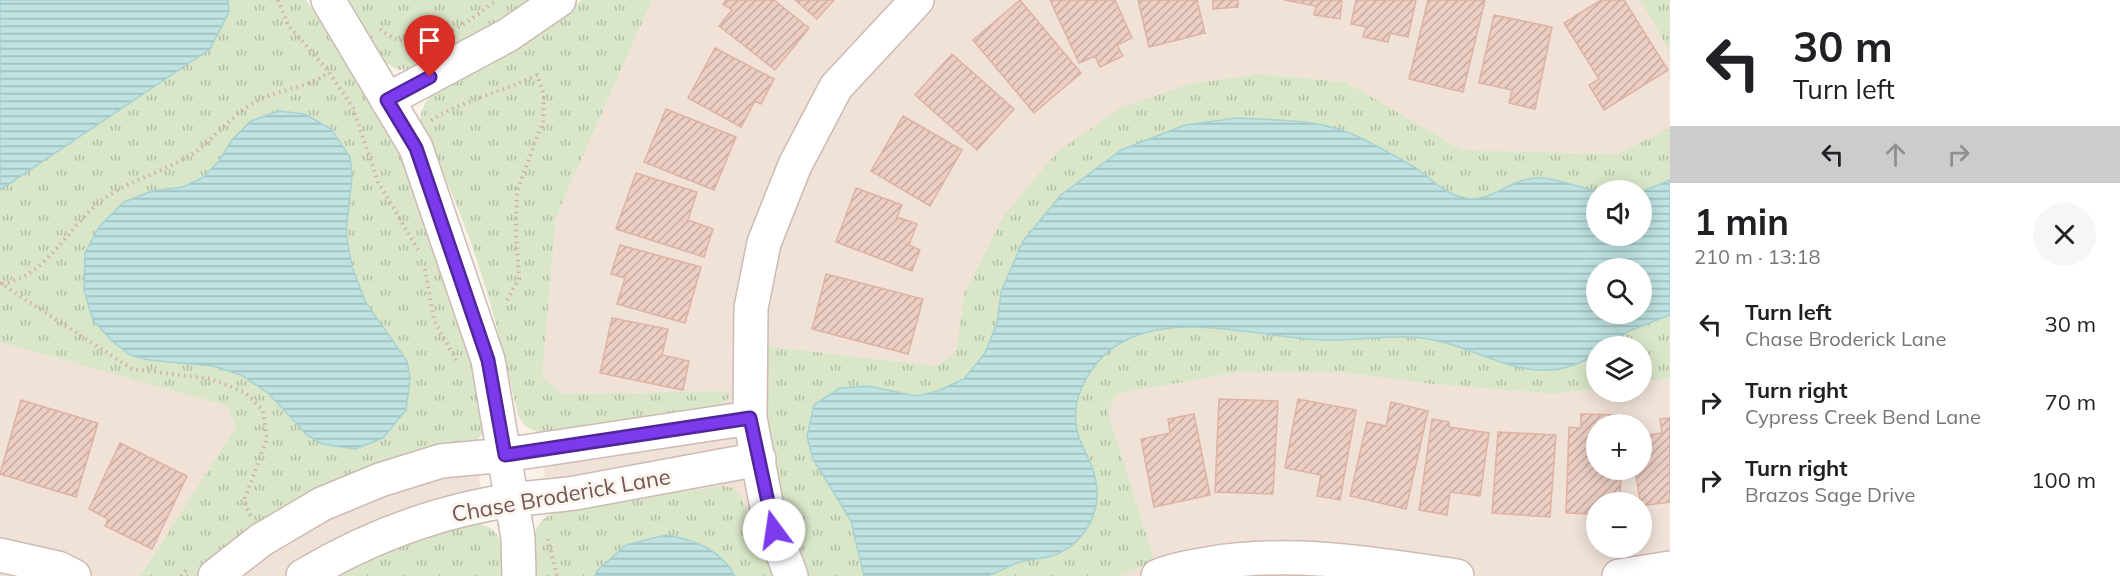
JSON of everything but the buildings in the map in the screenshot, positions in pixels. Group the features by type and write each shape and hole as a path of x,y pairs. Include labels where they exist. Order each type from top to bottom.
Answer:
{"street":[{"path":"328,0 416,148 488,360 518,538 519,576"},
{"path":"387,100 508,35 559,0"},
{"path":"791,576 768,513 750,418 751,308 764,243 795,165 836,87 917,0"},
{"name":"Chase Broderick Lane","path":"215,576 261,540 332,500 380,480 441,461 505,455 750,418"},
{"name":"Chase Broderick Lane","path":"303,576 346,550 398,529 454,512 512,500 572,493 759,459"},
{"path":"0,555 58,568 75,576"},
{"path":"1158,576 1171,570 1228,560 1285,556 1344,560 1457,576"},
{"path":"1619,576 1670,568"}],"path":[{"path":"278,0 292,30 329,72 353,108 378,182 420,254 434,320 459,364"},
{"path":"376,27 397,40 426,42 468,21 496,0"},
{"path":"1,284 32,273 101,201 193,153 257,101 305,86 329,72"},
{"path":"429,120 454,106 509,88 537,75 544,95 543,121 517,191 516,233 519,279 507,300"},
{"path":"1,284 132,369 211,379 244,392 254,401 263,411 267,440 245,498 246,507 251,516"}],"shaded area":[{"path":"652,0 1640,0 1670,52 1670,128 1616,154 1462,150 1346,82 1261,74 1189,84 964,294 956,352 936,366 765,346 797,550 809,576 774,576 761,549 749,511 560,510 549,514 540,433 729,391 561,394 542,377 556,217"},
{"path":"0,342 227,406 236,427 140,576 22,576 10,573 10,576 0,576"},
{"path":"1239,372 1339,372 1432,384 1553,394 1586,389 1586,402 1652,402 1652,380 1670,378 1670,576 1119,576 1155,562 1108,412 1117,394"},
{"path":"475,442 485,524 472,523 331,576 197,576 236,544"}],"green space":[{"path":"0,0 306,0 354,71 395,145 432,225 477,372 486,422 483,433 475,442 236,544 197,576 140,576 236,427 227,406 0,342"},
{"path":"346,0 530,0 501,20 413,69 399,70 386,63"},
{"path":"582,0 652,0 556,217 542,377 562,394 730,391 729,398 711,410 540,433 526,427 518,416 501,342 480,269 453,197 421,128 421,113 433,93 514,50"},
{"path":"1640,0 1670,0 1670,52"},
{"path":"1261,74 1346,82 1462,150 1616,154 1670,128 1670,378 1652,380 1652,336 1586,336 1586,389 1553,394 1432,384 1339,372 1239,372 1117,394 1108,412 1155,562 1119,576 809,576 779,504 762,407 765,346 936,366 956,352 964,294 1005,214 1057,152 1121,108 1189,84"},
{"path":"724,486 733,488 741,497 774,576 536,576 534,536 541,521 549,515 560,510"},
{"path":"472,523 483,525 497,534 502,548 504,576 331,576 404,540"}],"water":[{"path":"0,0 228,0 229,12 210,49 0,190"},
{"path":"278,111 305,114 331,129 350,157 352,177 346,233 352,267 366,303 407,361 410,378 406,410 383,438 355,449 322,444 307,435 268,393 241,375 213,366 149,360 130,355 111,340 93,320 84,290 85,253 99,227 124,202 152,191 183,187 202,178 219,161 232,140 251,121"},
{"path":"1237,118 1317,124 1348,132 1363,139 1414,167 1444,189 1465,198 1480,198 1521,181 1540,178 1586,188 1586,246 1652,246 1652,187 1670,180 1670,315 1652,322 1652,258 1586,258 1586,324 1647,324 1622,336 1586,336 1586,359 1572,365 1550,370 1529,369 1508,364 1445,343 1422,338 1323,340 1196,327 1147,332 1113,348 1094,367 1080,391 1075,417 1077,430 1094,473 1097,495 1093,516 1082,535 1074,543 1055,555 1020,562 986,576 864,576 851,521 813,459 807,437 814,405 840,388 868,386 916,396 938,391 964,379 985,353 997,323 1001,292 1023,241 1061,195 1121,150 1185,125"},
{"path":"666,535 706,547 722,559 735,576 595,576 597,571 626,545"}],"route":[{"path":"430,77 387,100 416,148 488,360 505,455 750,418 768,513 774,530"}]}
